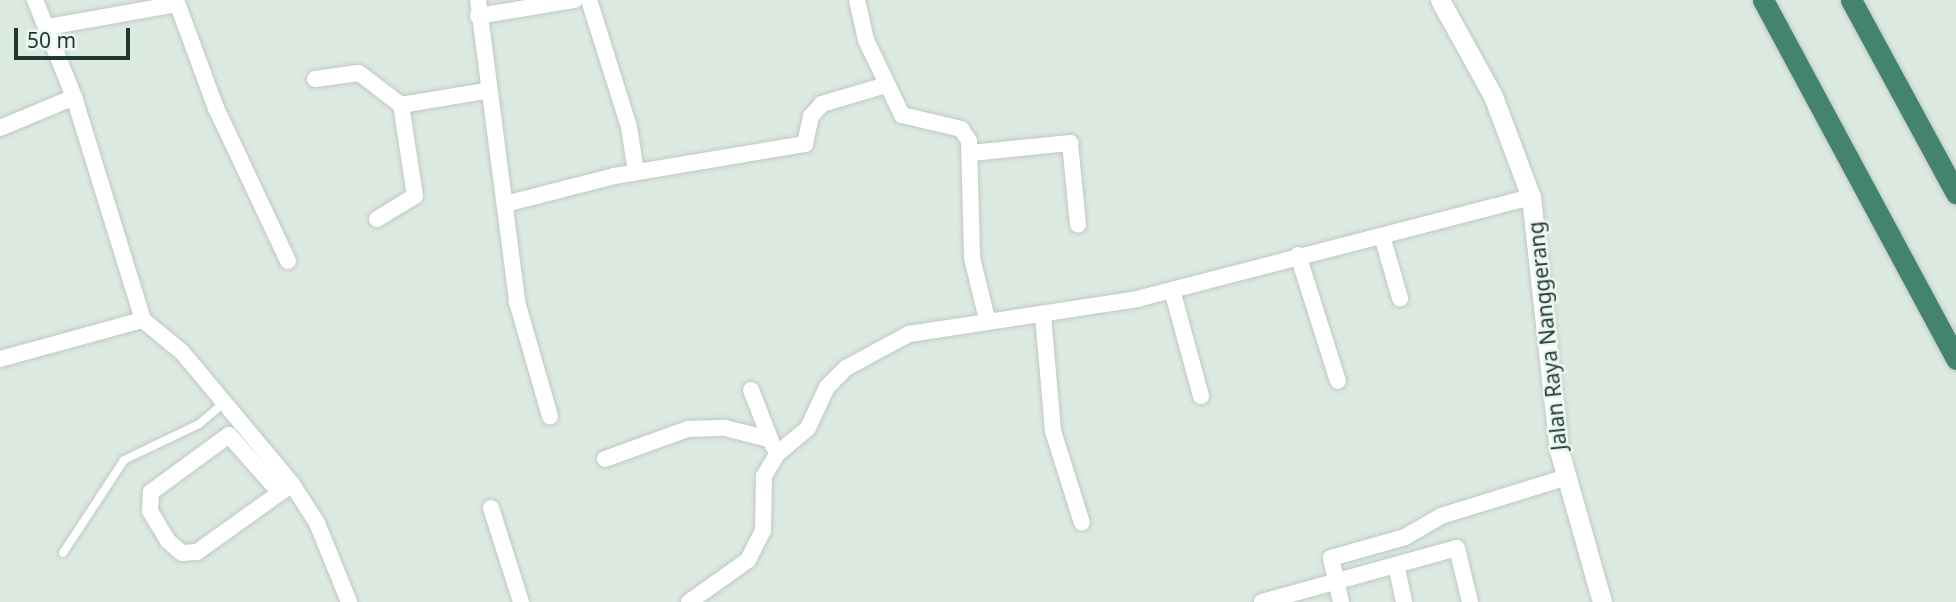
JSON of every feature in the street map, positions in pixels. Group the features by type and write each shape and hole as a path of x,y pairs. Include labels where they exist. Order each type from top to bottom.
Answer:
{"highway":[{"path":"1763,0 1956,359"},
{"path":"1851,0 1956,193"}],"street":[{"path":"35,0 74,97 144,320 182,352 225,402 323,535 349,602"},
{"path":"550,416 517,302 509,203 486,91 478,8 575,0"},
{"path":"589,0 629,127 635,172"},
{"path":"857,0 886,85 902,115 961,129 971,153 972,258 987,319"},
{"name":"Jalan Raya Nanggerang","path":"1440,0 1493,96 1531,197 1564,478 1602,602"},
{"path":"48,27 176,2 216,108 288,261"},
{"path":"315,79 359,73 401,106 415,197 377,219"},
{"path":"509,203 635,172 806,144 811,116 822,104 886,85"},
{"path":"401,106 486,91"},
{"path":"0,128 74,97"},
{"path":"971,153 1069,143 1078,225"},
{"path":"689,602 748,560 762,531 764,476 777,454 807,428 827,387 846,368 909,334 987,319 1043,316 1172,290 1298,255 1531,197"},
{"path":"1382,236 1400,298"},
{"path":"1298,255 1338,382"},
{"path":"1172,290 1201,396"},
{"path":"1043,316 1053,431 1082,523"},
{"path":"0,359 144,320"},
{"path":"751,390 777,454"},
{"path":"605,459 688,429 725,428 769,439"},
{"path":"229,435 286,488 188,553 168,541 150,510 151,492 229,435"},
{"path":"1341,602 1331,558 1405,537 1441,516 1564,478"},
{"path":"491,508 521,602"},
{"path":"1262,602 1397,569 1457,548 1470,602"},
{"path":"1397,569 1405,602"}],"lane":[{"path":"63,554 124,460 199,424 225,402"}]}
